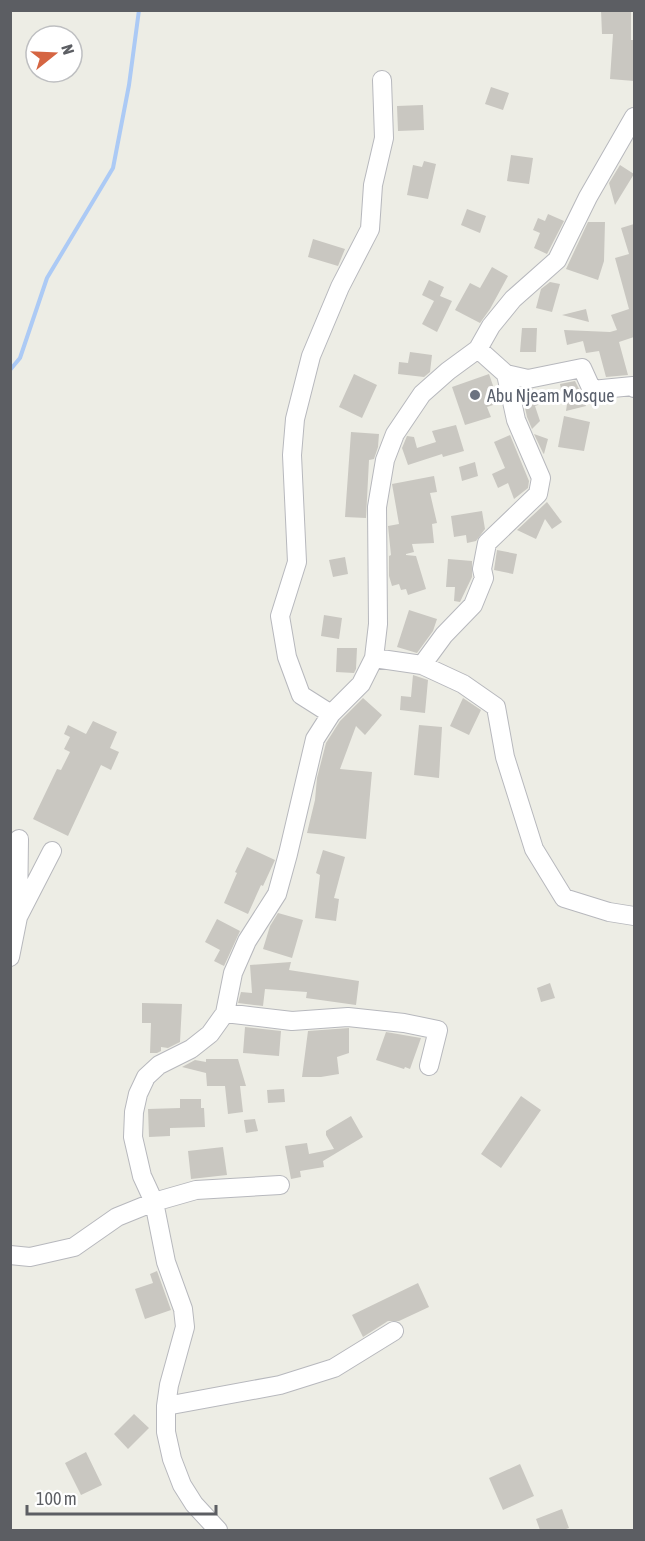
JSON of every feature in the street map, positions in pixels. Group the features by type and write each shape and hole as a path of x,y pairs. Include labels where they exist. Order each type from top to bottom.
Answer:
{"street":[{"path":"331,714 301,695 287,657 280,616 297,562 293,437 295,419 311,356 340,287 370,230 373,185 384,138 382,80"},
{"path":"218,1530 194,1504 182,1485 172,1459 166,1432 169,1385 185,1327 183,1309 166,1262 154,1202 142,1176 133,1137 134,1112 138,1094 147,1077 159,1065 198,1044 210,1034 225,1013 233,973 247,941 277,894 315,739 331,714 360,684 374,658 378,624 377,507 385,460 394,434 422,394 478,349 491,326 513,298 557,260 588,197 634,117"},
{"path":"478,349 506,374 528,379 582,368 592,390 634,386"},
{"path":"422,665 444,634 472,604 484,578 482,569 487,543 538,494 542,478 516,420 506,374"},
{"path":"374,658 422,665 464,684 496,707 505,757 534,849 564,898 609,912 634,916"},
{"path":"10,957 18,917 19,839"},
{"path":"18,917 52,851"},
{"path":"225,1013 292,1021 348,1017 404,1023 438,1030 429,1066"},
{"path":"10,1255 30,1257 74,1247 117,1217 154,1202 196,1190 280,1185"},
{"path":"166,1407 280,1385 334,1368 394,1331"}],"building":[{"path":"601,10 631,10 634,81 610,79 613,34 602,34"},
{"path":"491,87 509,93 503,110 485,104"},
{"path":"423,105 424,130 398,131 397,106"},
{"path":"511,155 533,158 529,184 507,181"},
{"path":"424,161 436,164 428,199 407,195 413,165 422,167"},
{"path":"620,165 634,174 615,205 609,183"},
{"path":"467,209 486,216 480,233 461,225"},
{"path":"548,214 564,221 547,254 534,248 540,233 533,230 538,218 545,221"},
{"path":"588,222 605,222 604,261 598,280 566,269"},
{"path":"634,224 634,337 619,342 628,375 606,377 599,351 586,353 583,341 567,345 564,330 610,332 617,330 611,315 629,309 615,258 629,254 621,228"},
{"path":"313,239 345,249 338,266 308,257"},
{"path":"492,267 508,276 480,323 455,310 470,283 480,288"},
{"path":"429,280 444,287 440,296 452,301 437,332 422,324 434,301 422,295"},
{"path":"550,282 560,284 552,312 536,308 541,289"},
{"path":"586,309 589,322 562,315"},
{"path":"522,328 537,328 536,352 520,352"},
{"path":"410,352 432,355 430,372 424,377 398,374 399,362 408,363"},
{"path":"354,374 377,385 362,418 339,407"},
{"name":"Abu Njeam Mosque","path":"489,374 499,403 487,407 491,417 465,425 452,387"},
{"path":"575,381 586,406 566,411 567,404 563,400 560,384"},
{"path":"521,389 533,389 538,405 535,406 540,421 532,429 527,417"},
{"path":"564,416 590,422 584,451 558,447"},
{"path":"456,425 464,451 443,457 442,454 408,465 402,448 407,436 414,437 417,448 436,442 432,431"},
{"path":"351,432 379,434 374,459 369,460 366,518 345,517"},
{"path":"534,434 548,439 544,454 543,453"},
{"path":"510,435 529,481 528,488 514,499 508,483 498,488 492,474 505,468 494,442"},
{"path":"475,462 478,476 462,481 459,467"},
{"path":"434,476 437,492 430,493 437,523 432,524 434,543 412,544 414,552 406,554 416,556 426,589 408,595 406,589 401,590 399,584 392,586 389,576 389,556 391,555 388,526 399,524 392,484"},
{"path":"547,502 562,522 552,529 545,519 536,539 517,530"},
{"path":"482,511 485,529 476,541 467,543 466,535 454,537 451,516"},
{"path":"497,550 517,554 513,574 494,570"},
{"path":"345,557 348,574 333,577 329,560"},
{"path":"448,559 472,561 472,577 460,602 454,601 455,587 446,587"},
{"path":"409,610 437,619 433,631 417,653 397,647"},
{"path":"324,615 342,618 339,639 321,636"},
{"path":"337,648 357,648 354,673 336,672"},
{"path":"413,675 428,680 425,713 400,710 401,696 411,697"},
{"path":"363,698 382,715 365,735 356,726 340,769 372,772 366,839 307,833 326,743 340,721"},
{"path":"463,698 481,710 469,735 450,726"},
{"path":"93,721 117,732 110,748 119,752 111,770 101,765 68,836 33,819 57,769 61,770 70,752 64,749 70,737 64,734 68,725 86,734"},
{"path":"419,725 442,727 439,778 414,775"},
{"path":"247,847 275,860 248,914 224,903"},
{"path":"323,850 345,857 334,898 339,899 336,921 315,918 320,875 316,873"},
{"path":"278,913 303,920 292,958 263,949 270,926"},
{"path":"217,919 240,931 224,966 214,961 220,950 205,942"},
{"path":"291,962 289,970 359,981 356,1005 306,998 307,992 265,989 263,1006 238,1003 241,992 252,993 250,965"},
{"path":"550,983 555,998 541,1002 537,988"},
{"path":"142,1003 182,1004 180,1042 168,1048 161,1047 161,1051 157,1053 150,1053 151,1023 142,1023"},
{"path":"245,1027 281,1031 279,1056 243,1053"},
{"path":"349,1028 349,1053 337,1057 339,1074 302,1077 308,1031"},
{"path":"386,1032 421,1038 410,1069 376,1060"},
{"path":"206,1059 238,1059 246,1086 240,1086 243,1112 228,1114 225,1086 207,1086 206,1073 182,1067 195,1060 206,1062"},
{"path":"284,1089 285,1102 268,1103 267,1090"},
{"path":"521,1096 541,1110 501,1168 481,1154"},
{"path":"180,1099 201,1099 205,1127 170,1128 170,1136 149,1137 148,1109 180,1108"},
{"path":"351,1116 363,1137 323,1161 324,1167 300,1171 301,1177 291,1179 285,1146 307,1143 309,1154 334,1149 326,1131"},
{"path":"255,1119 258,1131 246,1133 244,1120"},
{"path":"223,1147 227,1175 191,1179 188,1151"},
{"path":"157,1271 171,1310 145,1319 135,1289 153,1283 150,1274"},
{"path":"418,1283 429,1307 399,1321 388,1321 363,1337 352,1315"},
{"path":"134,1414 149,1428 128,1449 114,1434"},
{"path":"86,1452 102,1485 81,1495 65,1463"},
{"path":"520,1464 534,1496 503,1510 489,1478"},
{"path":"562,1509 569,1528 540,1530 536,1519"}],"waterway":[{"path":"10,370 20,358 47,278 113,168 129,85 139,10"}],"place":[{"name":"Abu Njeam Mosque","path":"475,395"}]}
